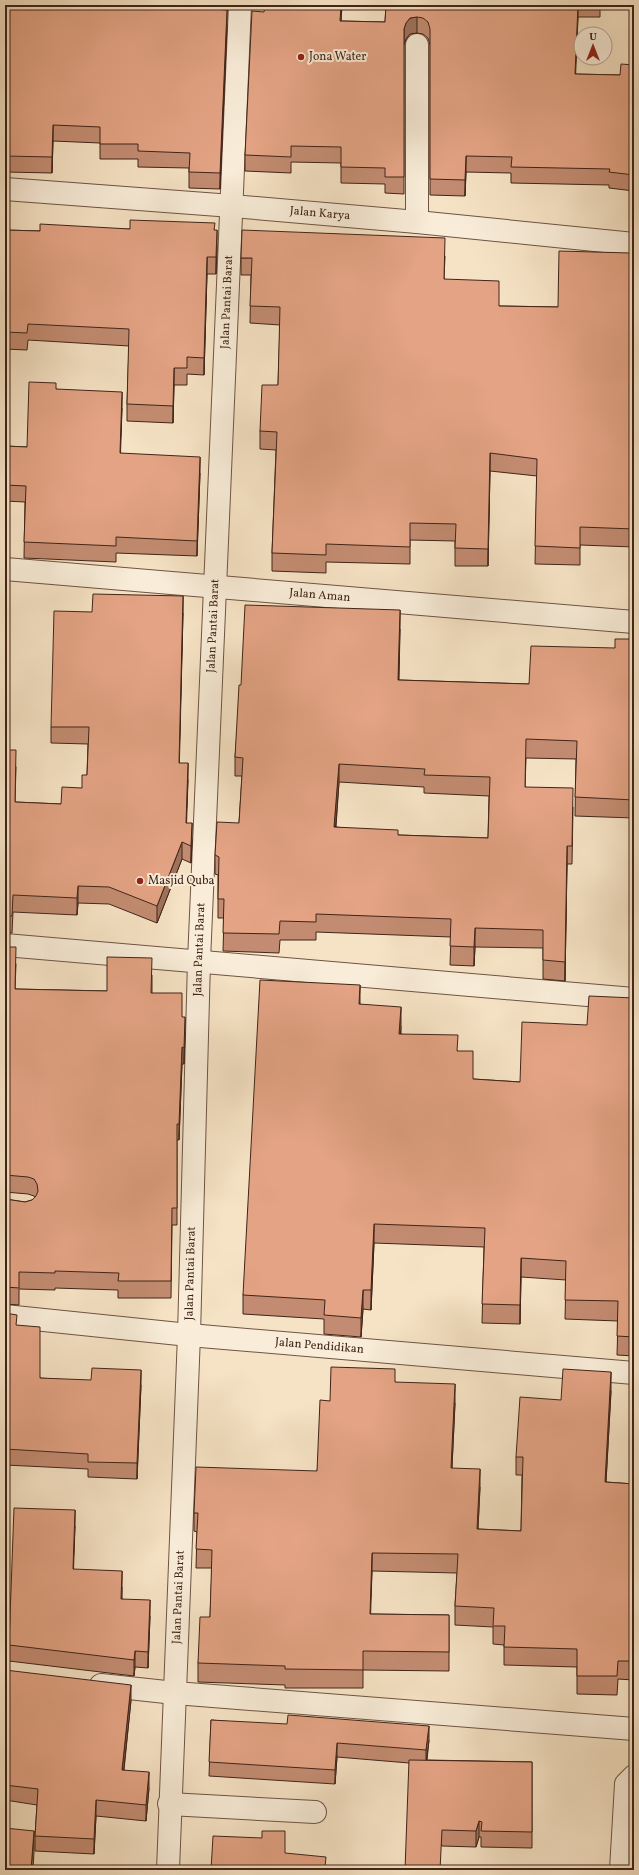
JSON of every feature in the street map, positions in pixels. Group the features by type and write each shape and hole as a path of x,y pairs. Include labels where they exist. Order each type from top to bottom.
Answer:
{"street":[{"name":"Jalan Pantai Barat","path":"168,1870 189,1336 199,961 240,5"},
{"path":"417,45 417,222"},
{"name":"Jalan Karya","path":"5,189 417,222 634,244"},
{"name":"Jalan Aman","path":"5,569 634,622"},
{"path":"5,945 634,999"},
{"name":"Jalan Pendidikan","path":"5,1316 189,1336 634,1373"},
{"path":"82,1682 175,1694 634,1729"},
{"path":"622,1870 626,1784 634,1776"},
{"path":"170,1804 315,1812"}],"building":[{"path":"5,5 200,5 200,8 227,10 220,173 189,172 190,153 138,151 138,144 100,144 100,127 53,125 52,157 5,156"},
{"path":"265,5 341,5 340,21 385,22 386,5 578,5 577,26 573,26 573,66 575,66 575,74 620,75 621,64 634,65 634,175 609,172 610,169 511,167 512,157 466,156 465,180 430,179 430,29 428,22 423,18 417,17 410,18 404,29 404,177 385,177 385,168 341,167 341,147 291,146 291,157 245,155 252,11 264,12"},
{"path":"130,220 215,223 214,230 217,230 216,257 207,257 204,358 187,357 187,368 174,368 173,406 127,404 129,329 28,324 27,333 5,332 5,230 40,231 40,224 130,229"},
{"path":"242,230 445,238 444,279 499,281 499,306 558,307 559,251 630,253 630,274 634,275 634,529 580,527 580,548 535,546 537,459 490,453 488,549 455,548 456,524 410,523 410,547 326,544 326,555 272,553 277,432 260,431 262,385 278,385 280,307 250,306 252,258 241,258"},
{"path":"29,382 56,383 56,389 122,392 120,453 200,457 197,541 116,537 116,546 24,542 26,486 5,485 5,446 27,447"},
{"path":"93,594 183,596 179,763 188,763 186,823 192,823 191,846 182,842 157,906 109,887 78,886 77,898 13,895 12,916 5,916 5,750 16,750 15,802 61,804 62,787 82,788 82,775 87,775 89,727 51,727 54,611 92,612"},
{"path":"245,605 400,610 398,680 529,684 531,646 615,648 615,639 634,639 634,800 575,797 577,741 526,739 525,787 573,788 572,846 567,846 565,962 543,960 543,930 475,928 474,947 450,946 451,919 316,914 316,922 280,921 279,934 223,933 224,899 218,899 219,857 215,855 217,822 239,823 243,758 235,757 239,685 241,685","holes":["339,764 425,769 424,775 490,777 488,838 398,835 398,830 334,827"]},
{"path":"5,947 16,947 15,989 107,991 107,957 152,958 151,993 182,993 182,1017 185,1017 184,1048 182,1047 179,1124 177,1124 177,1208 172,1208 171,1281 118,1281 119,1273 55,1271 55,1273 19,1272 19,1288 5,1287 5,1199 25,1202 32,1200 38,1191 37,1184 34,1179 5,1175"},
{"path":"260,980 360,985 359,1004 401,1007 399,1034 458,1035 457,1051 473,1051 473,1079 520,1082 522,1022 587,1025 589,996 634,998 634,1337 617,1336 618,1301 565,1300 566,1261 521,1258 520,1305 482,1304 485,1228 374,1224 371,1290 363,1290 361,1318 324,1315 325,1300 243,1295"},
{"path":"5,1313 17,1315 16,1325 40,1327 40,1378 91,1380 92,1368 141,1370 137,1463 88,1462 88,1454 5,1449"},
{"path":"331,1367 395,1369 395,1382 455,1384 451,1468 480,1469 477,1529 521,1531 523,1457 516,1457 520,1397 561,1400 563,1369 611,1372 605,1482 634,1484 634,1661 618,1661 617,1676 577,1676 577,1649 504,1647 505,1626 493,1626 494,1608 455,1606 458,1554 372,1553 370,1614 449,1615 449,1652 363,1651 363,1670 285,1669 285,1666 198,1663 200,1617 210,1617 212,1550 196,1549 198,1513 194,1513 196,1467 317,1471 320,1400 330,1401"},
{"path":"14,1508 75,1510 73,1569 122,1571 121,1599 150,1600 148,1652 135,1651 134,1660 9,1645"},
{"path":"5,1670 131,1685 122,1770 149,1772 146,1805 96,1800 94,1839 35,1836 38,1789 5,1785"},
{"path":"288,1715 429,1726 426,1750 337,1743 335,1770 209,1762 211,1720 287,1724"},
{"path":"409,1760 532,1762 532,1832 481,1831 482,1822 479,1821 476,1831 442,1830 440,1870 405,1870"},
{"path":"5,1828 34,1831 31,1870 5,1870"},
{"path":"262,1831 285,1831 285,1853 326,1857 325,1867 355,1870 211,1870 213,1836 262,1838"}],"place":[{"name":"Jona Water","path":"301,57"},
{"name":"Masjid Quba","path":"140,881"}]}
